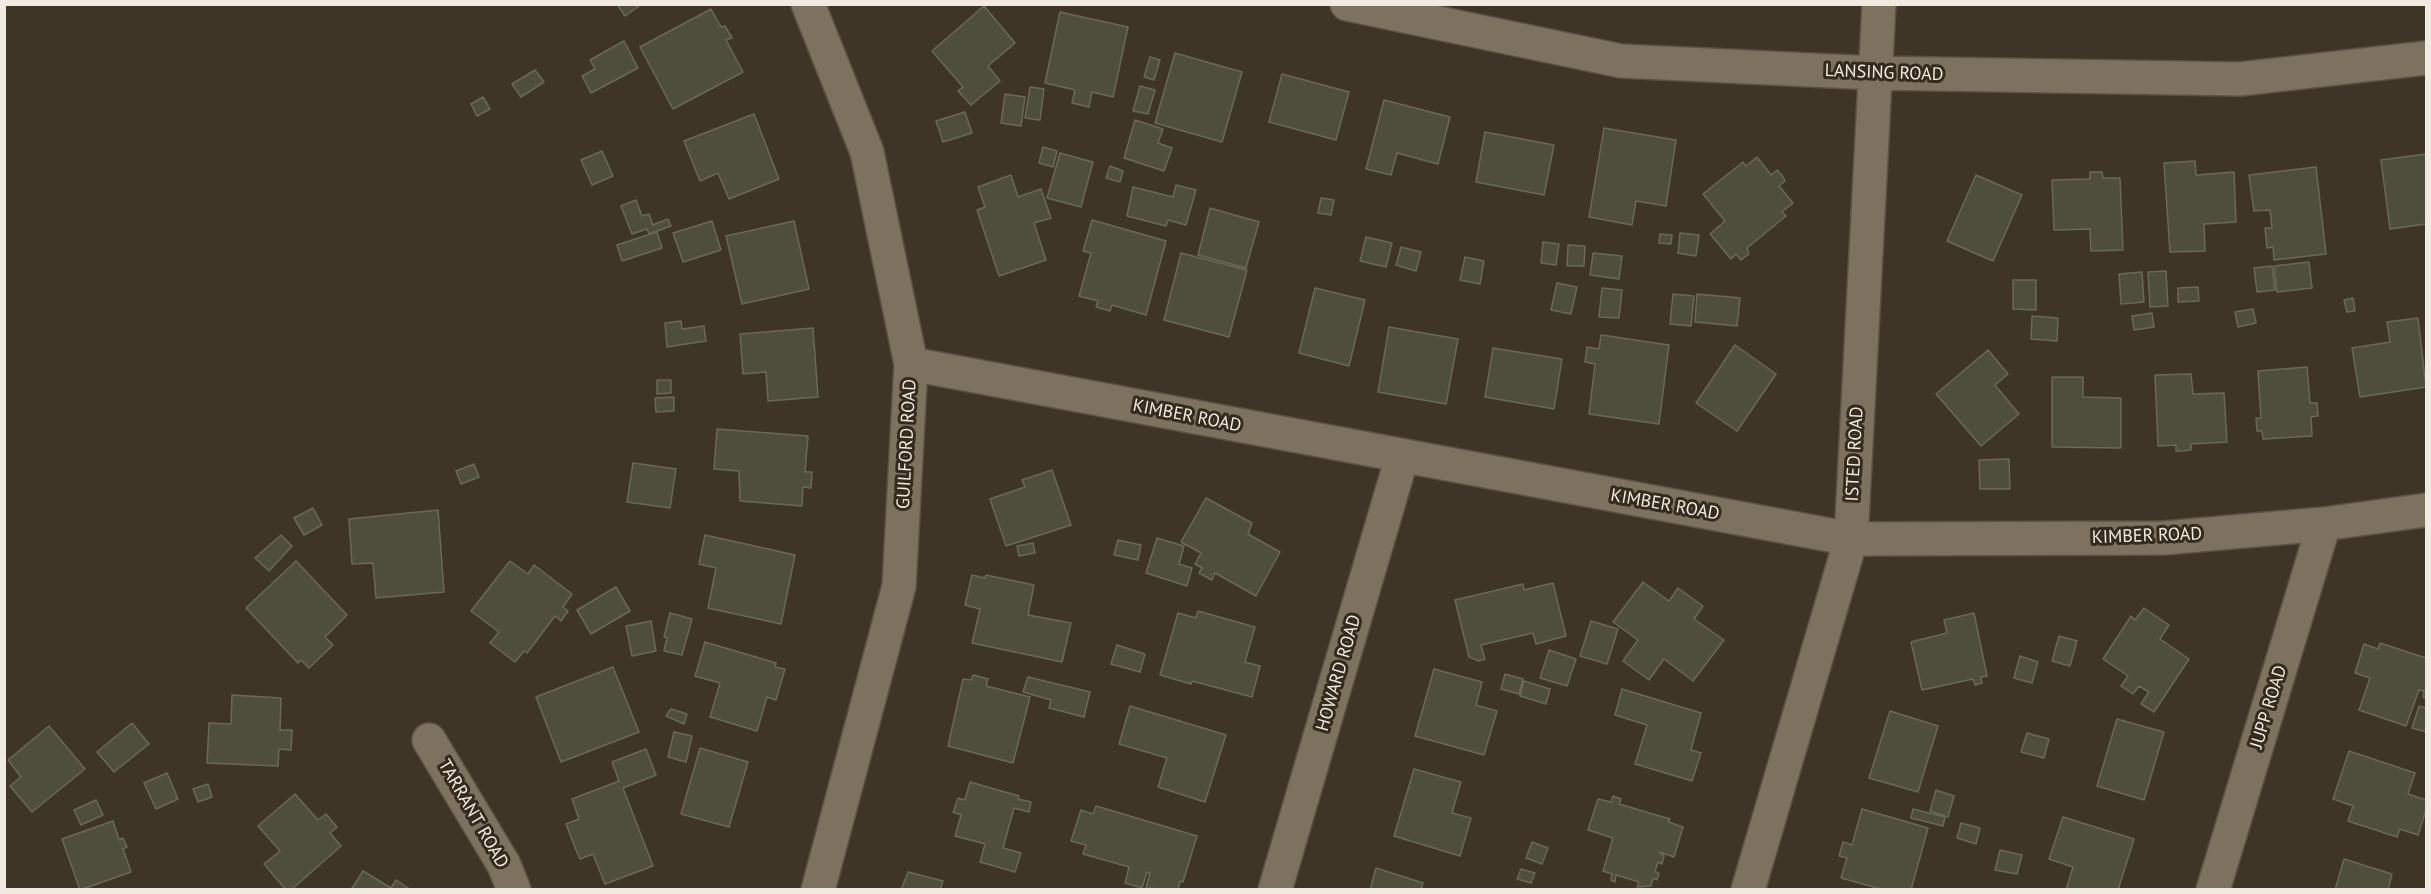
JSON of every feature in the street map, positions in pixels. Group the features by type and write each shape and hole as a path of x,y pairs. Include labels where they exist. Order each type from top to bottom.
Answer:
{"street":[{"name":"GUILFORD ROAD","path":"808,4 867,152 911,364 899,586 818,890"},
{"name":"LANSING ROAD","path":"1347,4 1621,61 1874,73 2240,79 2427,58"},
{"name":"ISTED ROAD","path":"1748,890 1851,539 1879,4"},
{"name":"KIMBER ROAD","path":"911,364 1851,539 2163,538 2324,524 2427,510"},
{"name":"HOWARD ROAD","path":"1275,890 1402,457"},
{"name":"JUPP ROAD","path":"2213,890 2324,524"},
{"name":"TARRANT ROAD","path":"429,740 504,865 514,890"}],"building":[{"path":"617,4 642,4 625,16"},
{"path":"984,6 1015,43 988,66 1000,81 971,105 958,91 963,87 932,51"},
{"path":"711,9 721,27 725,26 732,38 726,40 743,72 673,109 640,47"},
{"path":"1060,12 1128,27 1113,97 1092,92 1089,107 1072,103 1075,90 1045,83"},
{"path":"624,41 638,68 591,93 582,76 595,69 590,60"},
{"path":"1175,53 1242,72 1222,142 1155,123"},
{"path":"1150,57 1160,60 1154,80 1144,77"},
{"path":"535,70 544,82 521,97 512,84"},
{"path":"1282,74 1349,92 1336,140 1269,122"},
{"path":"1140,86 1155,90 1148,114 1133,111"},
{"path":"1030,87 1044,89 1040,120 1025,118"},
{"path":"1005,94 1025,97 1021,126 1001,123"},
{"path":"483,97 490,109 477,116 471,104"},
{"path":"1384,100 1450,117 1438,164 1397,153 1391,175 1366,169"},
{"path":"965,112 972,133 943,142 936,121"},
{"path":"754,114 779,179 729,199 718,173 700,181 684,141"},
{"path":"1135,120 1163,129 1158,143 1172,148 1164,171 1124,158"},
{"path":"1604,128 1676,140 1666,206 1636,201 1632,225 1589,217"},
{"path":"1485,132 1554,145 1544,195 1476,182"},
{"path":"1043,147 1057,151 1053,167 1039,163"},
{"path":"602,151 613,176 592,185 581,160"},
{"path":"1060,153 1093,162 1081,207 1047,198"},
{"path":"2426,154 2426,224 2390,229 2381,160"},
{"path":"1757,157 1771,175 1777,170 1782,175 1785,181 1779,186 1793,203 1782,212 1786,216 1747,248 1749,254 1741,260 1736,254 1731,259 1710,234 1725,221 1703,194 1743,162 1746,166"},
{"path":"2195,161 2196,175 2234,172 2236,222 2204,224 2205,251 2170,252 2164,163"},
{"path":"1110,166 1123,171 1120,182 1106,178"},
{"path":"2316,167 2326,254 2274,260 2273,247 2267,248 2265,228 2272,228 2270,210 2254,211 2249,175"},
{"path":"2090,172 2102,172 2103,178 2120,178 2123,250 2091,251 2090,229 2054,230 2052,180 2090,179"},
{"path":"1011,175 1018,197 1041,189 1051,218 1034,223 1046,260 999,276 977,210 985,207 978,187"},
{"path":"1976,175 2022,195 1993,261 1947,241"},
{"path":"1176,185 1196,190 1186,225 1168,220 1166,226 1127,216 1133,187 1173,197"},
{"path":"1321,198 1334,200 1331,215 1318,213"},
{"path":"636,200 642,216 649,214 653,225 668,219 671,226 649,234 647,229 632,234 621,206"},
{"path":"1210,208 1259,222 1246,268 1198,255"},
{"path":"1092,220 1166,241 1146,315 1112,305 1110,311 1096,307 1098,301 1079,296 1091,253 1083,251"},
{"path":"712,221 721,250 683,262 673,233"},
{"path":"794,221 809,289 742,304 726,236"},
{"path":"657,232 662,248 622,261 617,245"},
{"path":"1680,233 1699,235 1696,256 1678,253"},
{"path":"1660,234 1672,235 1671,244 1659,243"},
{"path":"1366,237 1392,243 1386,267 1360,261"},
{"path":"1543,242 1559,244 1556,265 1541,263"},
{"path":"1568,245 1585,246 1584,266 1567,266"},
{"path":"1401,247 1421,252 1416,271 1396,265"},
{"path":"1181,253 1247,270 1229,337 1164,320"},
{"path":"1593,253 1622,256 1619,279 1590,275"},
{"path":"1465,257 1484,261 1480,284 1460,280"},
{"path":"2309,262 2312,288 2277,292 2274,266"},
{"path":"2272,266 2275,290 2257,292 2254,268"},
{"path":"2166,271 2168,306 2150,307 2148,272"},
{"path":"2142,272 2144,302 2121,304 2119,274"},
{"path":"2013,280 2036,280 2036,310 2013,309"},
{"path":"1557,283 1577,287 1571,314 1551,310"},
{"path":"2198,287 2199,301 2178,302 2178,288"},
{"path":"1315,288 1365,300 1349,366 1299,353"},
{"path":"1602,288 1622,290 1619,318 1599,317"},
{"path":"1673,294 1694,296 1691,326 1670,324"},
{"path":"1697,294 1740,298 1737,326 1695,322"},
{"path":"2353,298 2355,311 2347,312 2344,300"},
{"path":"2253,309 2256,323 2238,327 2235,312"},
{"path":"2152,313 2154,327 2134,330 2132,316"},
{"path":"2032,316 2058,318 2057,341 2031,339"},
{"path":"2418,318 2426,387 2360,397 2352,348 2390,342 2387,322"},
{"path":"681,321 682,329 704,326 706,341 667,347 665,323"},
{"path":"1389,327 1458,339 1446,404 1378,392"},
{"path":"813,328 818,397 768,401 766,372 743,374 740,334"},
{"path":"1601,335 1669,345 1659,424 1589,414 1595,364 1585,362 1587,347 1599,349"},
{"path":"1735,345 1776,374 1737,431 1696,403"},
{"path":"1493,348 1562,359 1554,409 1485,397"},
{"path":"1988,350 2008,374 1995,385 2019,414 1981,446 1936,394"},
{"path":"2307,367 2310,403 2317,403 2318,416 2311,417 2312,436 2263,439 2262,431 2257,431 2256,418 2261,418 2258,371"},
{"path":"2191,374 2193,394 2224,393 2227,442 2191,444 2191,450 2181,451 2176,451 2176,445 2158,446 2155,375"},
{"path":"2052,377 2083,377 2083,397 2121,398 2121,448 2052,447"},
{"path":"657,380 671,380 671,393 657,394"},
{"path":"674,397 674,411 656,412 655,398"},
{"path":"717,429 808,436 805,472 812,472 811,488 803,487 802,506 740,501 739,471 714,469"},
{"path":"2009,459 2010,489 1980,489 1979,460"},
{"path":"633,463 676,469 670,508 627,502"},
{"path":"474,464 479,477 461,484 456,471"},
{"path":"1052,470 1071,525 1006,546 990,499 1025,487 1022,480"},
{"path":"1206,498 1252,523 1248,534 1280,552 1256,596 1215,573 1212,580 1199,573 1202,568 1195,564 1201,553 1181,542"},
{"path":"313,508 322,525 304,535 294,518"},
{"path":"438,510 444,592 376,598 373,563 352,564 349,519"},
{"path":"281,535 292,546 269,571 255,558"},
{"path":"705,535 795,555 781,624 708,608 716,568 699,564"},
{"path":"1157,538 1184,546 1179,564 1192,568 1187,586 1146,573"},
{"path":"1118,540 1141,545 1138,560 1114,555"},
{"path":"1033,543 1035,553 1019,556 1017,546"},
{"path":"296,561 347,615 325,637 333,645 309,668 301,660 298,663 246,608"},
{"path":"510,561 528,574 534,565 572,594 563,607 568,611 561,621 555,616 527,653 524,651 515,662 490,643 499,632 471,611"},
{"path":"972,575 985,578 986,575 1034,585 1028,615 1071,623 1062,662 972,643 980,609 965,605"},
{"path":"1643,582 1669,601 1678,588 1703,606 1694,619 1724,640 1693,681 1664,659 1649,680 1623,661 1638,640 1613,622"},
{"path":"1553,583 1566,636 1536,644 1533,633 1481,645 1485,659 1479,661 1469,657 1455,600 1523,584 1524,590"},
{"path":"616,587 630,611 591,634 577,610"},
{"path":"2144,608 2169,625 2160,639 2189,659 2154,712 2141,704 2149,692 2139,686 2133,694 2121,686 2128,676 2103,659 2131,616 2135,620"},
{"path":"1198,611 1255,627 1245,662 1260,666 1252,697 1160,675 1178,613 1196,618"},
{"path":"670,613 692,619 682,655 664,651 667,638 664,637"},
{"path":"1974,613 1987,676 1981,677 1982,683 1975,685 1973,679 1922,690 1911,642 1947,633 1944,620"},
{"path":"651,621 656,651 632,656 626,626"},
{"path":"1591,621 1618,629 1607,664 1580,656"},
{"path":"2059,636 2077,641 2070,666 2052,661"},
{"path":"705,642 776,663 775,667 785,669 776,700 767,697 757,731 710,717 720,683 695,676"},
{"path":"2380,643 2426,658 2426,698 2423,697 2424,691 2419,690 2406,726 2359,710 2370,678 2355,673 2364,644 2378,649"},
{"path":"1117,645 1145,654 1140,672 1111,664"},
{"path":"1549,650 1576,659 1567,686 1540,678"},
{"path":"2020,656 2038,662 2032,683 2014,678"},
{"path":"613,667 639,732 561,762 536,697"},
{"path":"1434,669 1482,682 1476,705 1497,711 1484,755 1415,736"},
{"path":"1505,674 1523,679 1519,694 1501,689"},
{"path":"973,675 988,679 986,686 1030,697 1013,763 948,746 963,679 971,680"},
{"path":"1028,677 1090,692 1084,717 1049,708 1051,700 1023,692"},
{"path":"1524,681 1550,689 1546,704 1520,696"},
{"path":"1622,689 1701,713 1691,750 1701,753 1692,781 1635,764 1647,725 1615,715"},
{"path":"232,695 281,698 280,730 292,730 291,750 279,749 278,766 207,763 209,723 231,724"},
{"path":"1130,706 1226,735 1205,802 1158,787 1167,758 1119,744"},
{"path":"2419,706 2426,708 2426,732 2412,728"},
{"path":"671,709 687,714 684,724 666,716"},
{"path":"1890,711 1938,726 1918,792 1869,778"},
{"path":"2117,719 2164,732 2144,800 2097,786"},
{"path":"132,723 149,744 114,772 97,752"},
{"path":"49,726 85,769 32,812 10,786 21,777 8,760"},
{"path":"674,732 692,736 686,762 668,757"},
{"path":"2027,733 2049,739 2044,758 2021,752"},
{"path":"700,748 748,762 729,827 681,814"},
{"path":"646,749 656,775 623,788 653,866 605,884 593,854 580,859 576,850 566,824 579,819 572,799 619,781 612,762"},
{"path":"2349,751 2415,773 2408,794 2426,800 2426,810 2418,835 2400,829 2397,837 2348,821 2353,806 2333,799"},
{"path":"1414,769 1461,782 1452,813 1471,818 1460,856 1394,836"},
{"path":"167,773 178,799 156,809 144,783"},
{"path":"970,782 1019,796 1018,799 1031,802 1029,812 1014,808 1003,848 1021,853 1015,872 980,862 985,844 955,836 961,815 953,812 958,798 965,800"},
{"path":"208,784 212,797 198,802 193,789"},
{"path":"1936,790 1954,796 1948,817 1930,811"},
{"path":"295,794 318,820 326,814 337,827 330,833 341,846 291,890 286,890 264,864 280,851 258,826"},
{"path":"1613,796 1621,799 1619,804 1670,819 1668,822 1683,827 1674,857 1659,852 1664,856 1662,864 1658,862 1655,872 1659,873 1657,880 1653,878 1651,886 1637,887 1639,882 1616,875 1615,882 1611,880 1612,874 1603,871 1613,838 1588,830 1598,799 1611,802"},
{"path":"96,800 103,815 81,825 74,810"},
{"path":"1096,806 1197,836 1183,882 1180,881 1178,890 1146,888 1150,873 1147,872 1142,888 1125,883 1129,867 1083,854 1086,845 1071,841 1081,810 1093,814"},
{"path":"1862,809 1928,828 1911,890 1885,890 1841,878 1847,858 1839,856 1843,842 1852,845"},
{"path":"1913,809 1945,817 1943,826 1911,818"},
{"path":"2063,817 2134,839 2118,890 2066,890 2073,867 2049,859"},
{"path":"113,821 119,840 123,838 127,847 123,849 131,872 80,890 62,839"},
{"path":"1961,823 1980,828 1976,844 1957,838"},
{"path":"1532,842 1548,848 1542,864 1526,858"},
{"path":"2000,850 2022,855 2017,874 1995,870"},
{"path":"2344,859 2392,874 2388,890 2335,890"},
{"path":"1376,868 1423,883 1421,890 1370,890"},
{"path":"1521,869 1535,873 1531,883 1517,879"},
{"path":"363,871 391,888 396,880 411,890 351,890"},
{"path":"908,872 943,881 940,890 901,890"}]}
